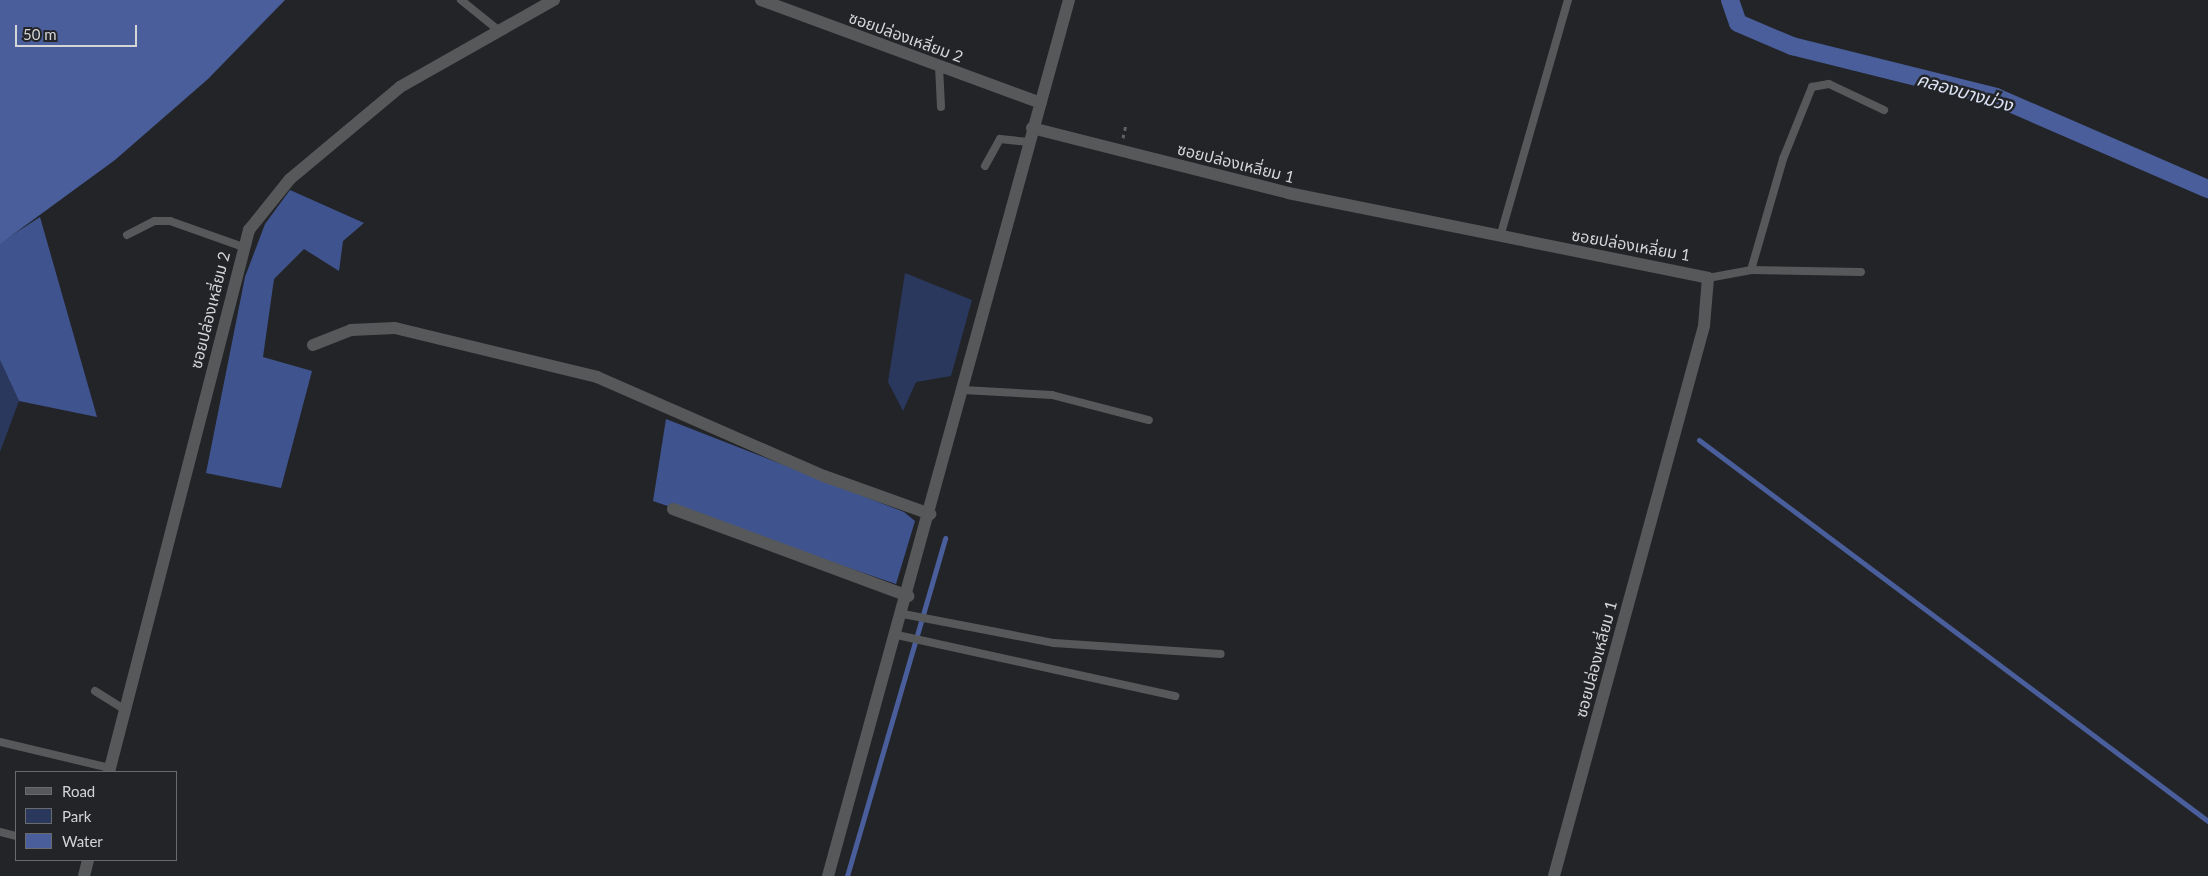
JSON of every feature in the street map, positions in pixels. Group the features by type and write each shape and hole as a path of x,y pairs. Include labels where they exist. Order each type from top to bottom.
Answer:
{"street":[{"name":"ซอยปล่องเหลี่ยม 2","path":"110,770 243,247 262,209 290,179 370,110 400,87 554,0"},
{"name":"ซอยปล่องเหลี่ยม 2","path":"761,0 1041,103"},
{"path":"828,876 908,596 1032,128 1041,103 1069,0"},
{"name":"ซอยปล่องเหลี่ยม 1","path":"1032,128 1288,193 1708,278 1704,326 1554,876"},
{"path":"313,345 351,330 395,328 596,377 824,476 930,514"},
{"path":"673,509 908,596"},
{"path":"84,876 88,861"}],"lane":[{"path":"461,0 498,30"},
{"path":"1500,237 1568,0"},
{"path":"939,66 941,107"},
{"path":"1751,270 1782,159 1812,87 1819,83 1843,89 1884,110"},
{"path":"985,166 1000,139 1029,142"},
{"path":"127,235 155,221 170,221 243,247"},
{"path":"1708,278 1751,270 1861,272"},
{"path":"963,390 1052,395 1149,420"},
{"path":"903,614 1054,643 1221,654"},
{"path":"897,635 1175,696"},
{"path":"95,691 125,710"},
{"path":"0,742 110,770"},
{"path":"0,832 15,836"}],"green space":[{"path":"905,273 972,300 951,376 916,382 903,411 888,382"},
{"path":"0,360 19,401 0,452"}],"shaded area":[{"path":"290,190 364,223 343,241 339,271 304,249 274,279 263,357 312,371 281,488 206,473 245,277 265,224"},
{"path":"40,217 97,417 19,401 0,360 0,243"},
{"path":"666,419 904,512 915,521 896,584 653,501"}],"water":[{"path":"0,0 285,0 208,79 115,160 0,244"}],"waterway":[{"name":"คลองบางม่วง","path":"1730,0 1738,23 1792,46 1996,97 2208,189"},
{"path":"1699,440 2208,821"},
{"path":"847,876 945,538"}]}
